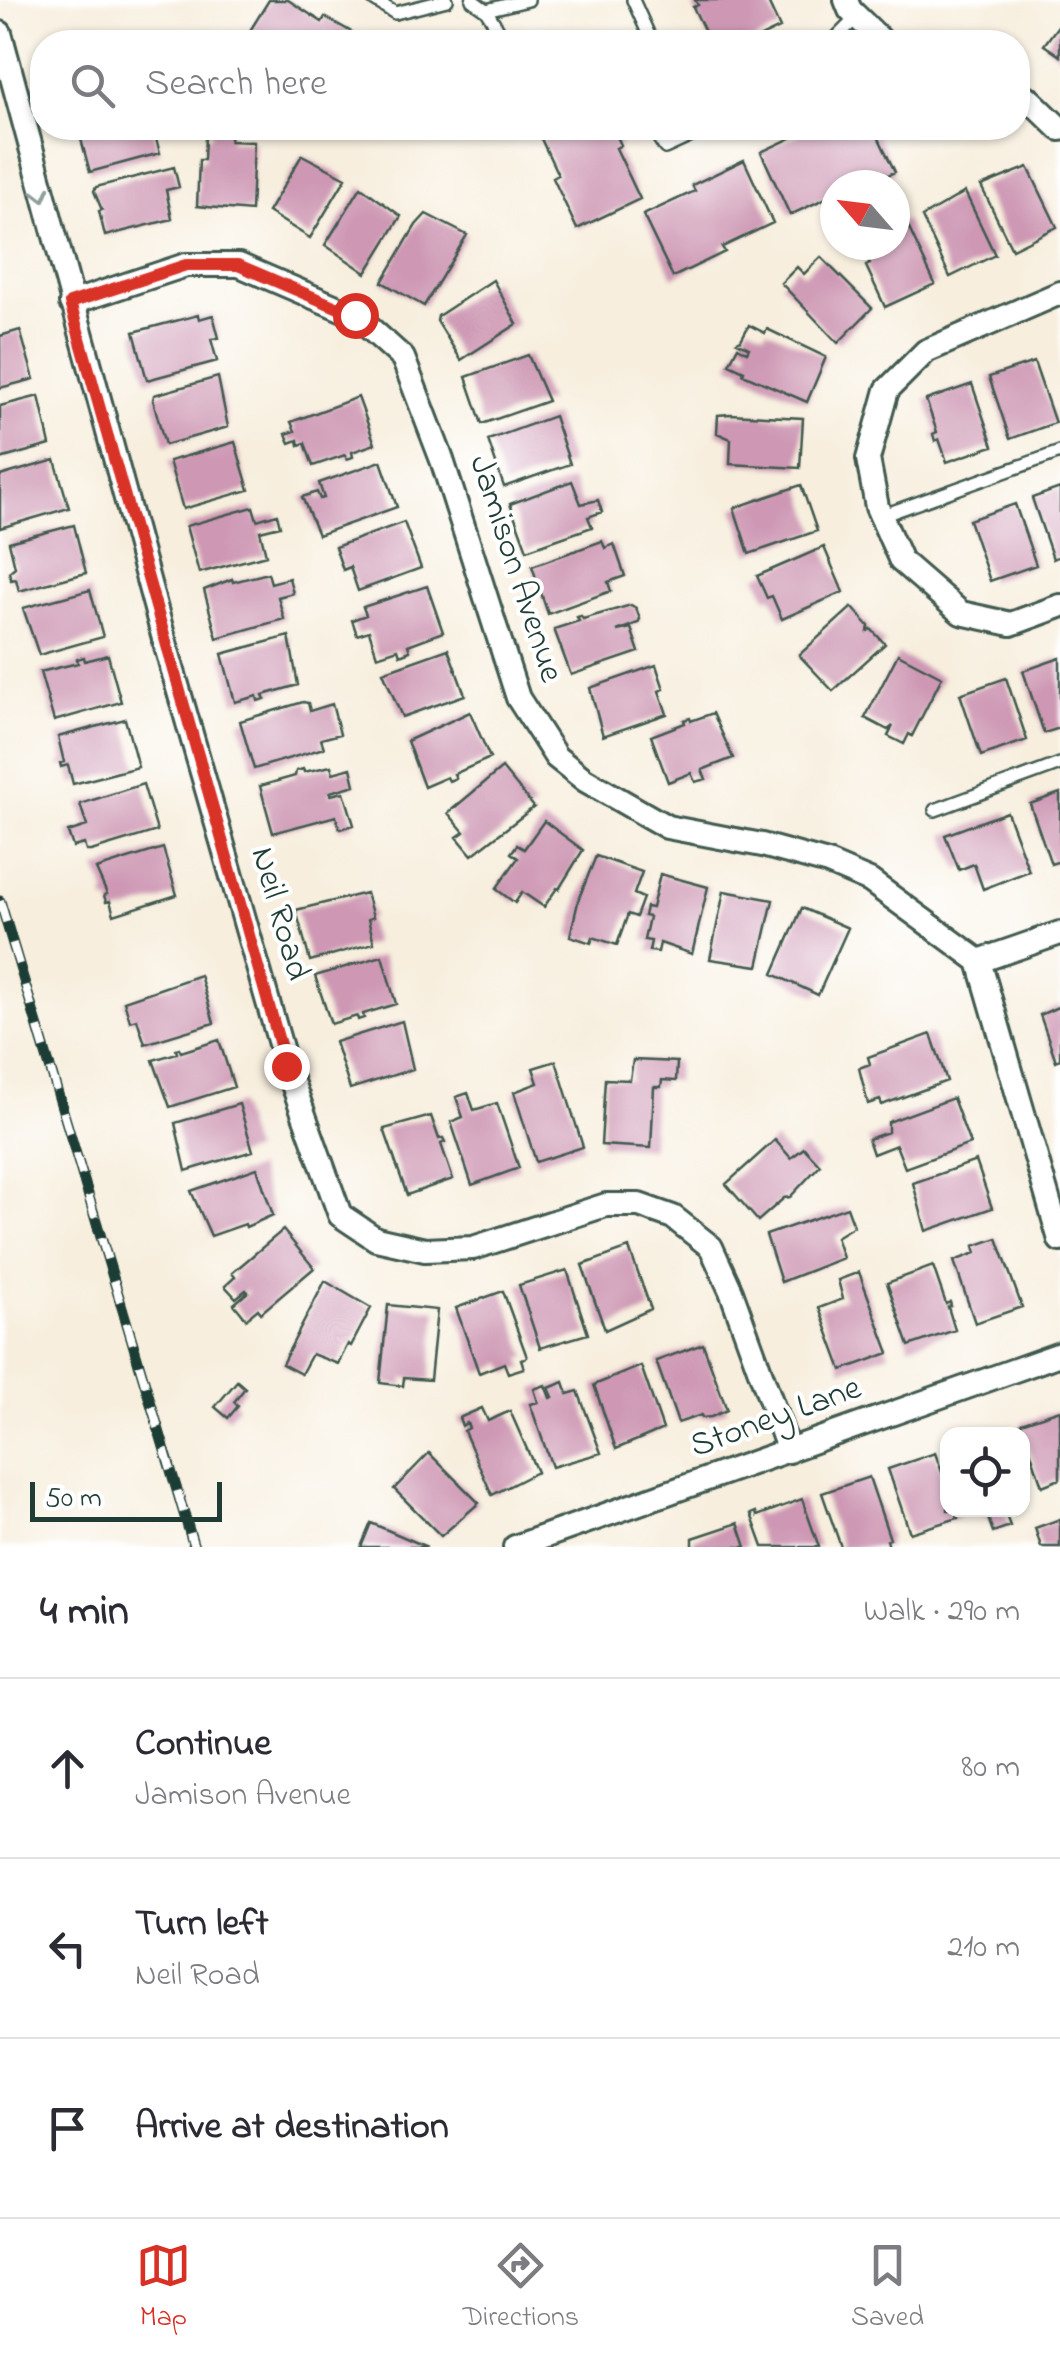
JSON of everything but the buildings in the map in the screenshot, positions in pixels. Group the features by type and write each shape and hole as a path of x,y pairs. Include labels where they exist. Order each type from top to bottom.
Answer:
{"street":[{"name":"Neil Road","path":"0,33 70,303 286,1066 340,1215 376,1239 425,1250 473,1248 606,1205 639,1205 674,1216 711,1247 790,1451"},
{"path":"1030,100 1060,129"},
{"name":"Jamison Avenue","path":"70,303 186,265 238,265 355,315 403,358 442,460 518,698 556,756 585,780 667,827 812,858 870,882 979,961"},
{"path":"1060,294 926,351 887,390 868,459 880,513 902,562 961,612 1011,624 1060,606"},
{"path":"1060,933 979,961 1060,1240"},
{"name":"Stoney Lane","path":"516,1547 1060,1354"}],"lane":[{"path":"374,0 395,13 447,0"},
{"path":"472,0 486,10 498,30"},
{"path":"486,10 528,0"},
{"path":"634,0 647,30"},
{"path":"880,513 1060,452"},
{"path":"935,810 1060,764"}],"railway":[{"path":"0,901 194,1547"}],"route":[{"path":"286,1066 70,303 186,265 238,265 355,315"}]}
